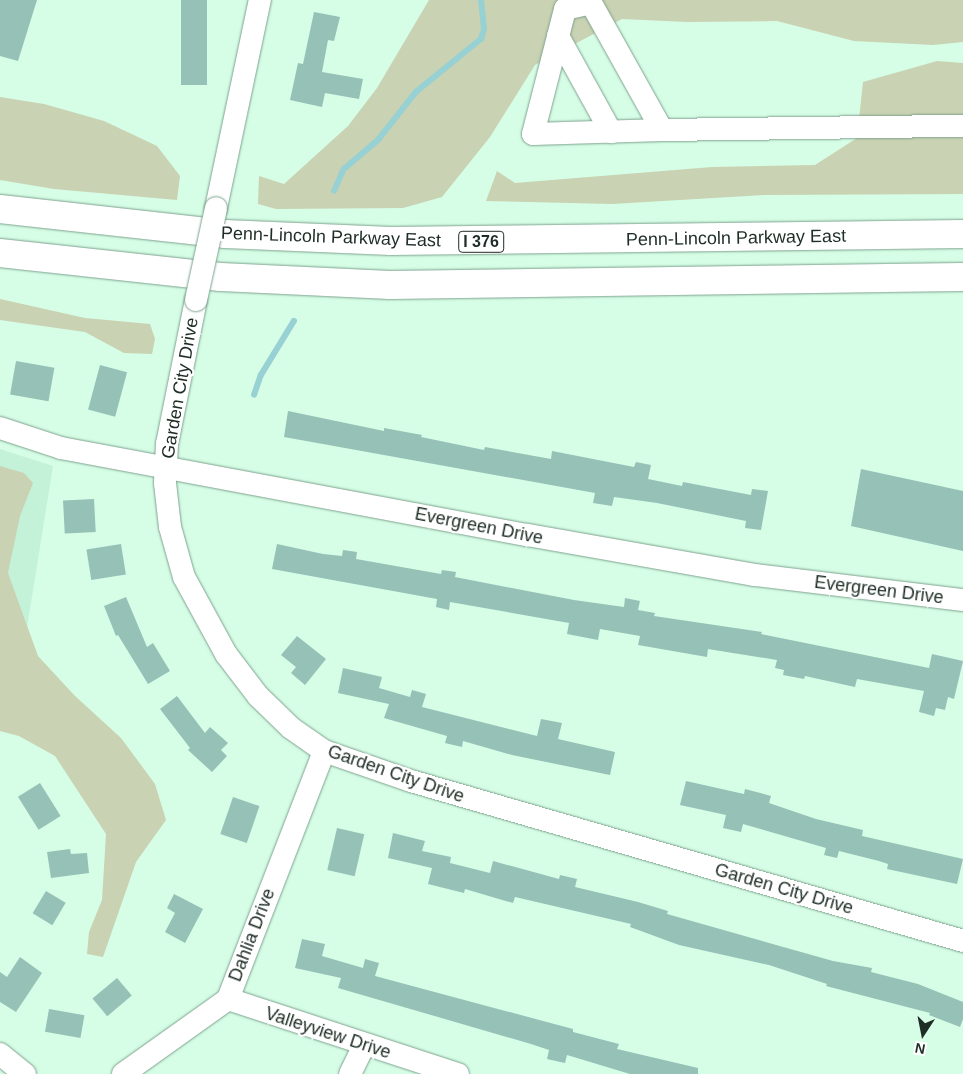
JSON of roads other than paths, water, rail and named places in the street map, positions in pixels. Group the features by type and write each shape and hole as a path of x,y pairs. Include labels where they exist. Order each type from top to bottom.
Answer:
{"highway":[{"name":"Penn-Lincoln Parkway East","path":"0,209 215,233 391,241 963,234"},
{"path":"0,253 221,277 390,285 963,277"}],"street":[{"name":"Garden City Drive","path":"260,0 170,420 165,466 170,527 184,577 200,612 226,654 258,696 291,728 324,751 411,782 963,941"},
{"path":"662,130 591,3 564,9 533,134 662,130 963,126"},
{"path":"558,36 611,132"},
{"name":"Evergreen Drive","path":"0,428 61,448 755,575 963,600"},
{"name":"Dahlia Drive","path":"123,1074 228,999 324,751"},
{"name":"Valleyview Drive","path":"228,999 364,1045 458,1074"},
{"path":"350,1074 364,1045"},
{"path":"0,1054 24,1074"}],"waterway":[{"path":"334,191 344,169 378,140 416,92 481,39 484,29 481,0"},
{"path":"254,395 261,375 294,321"}]}
